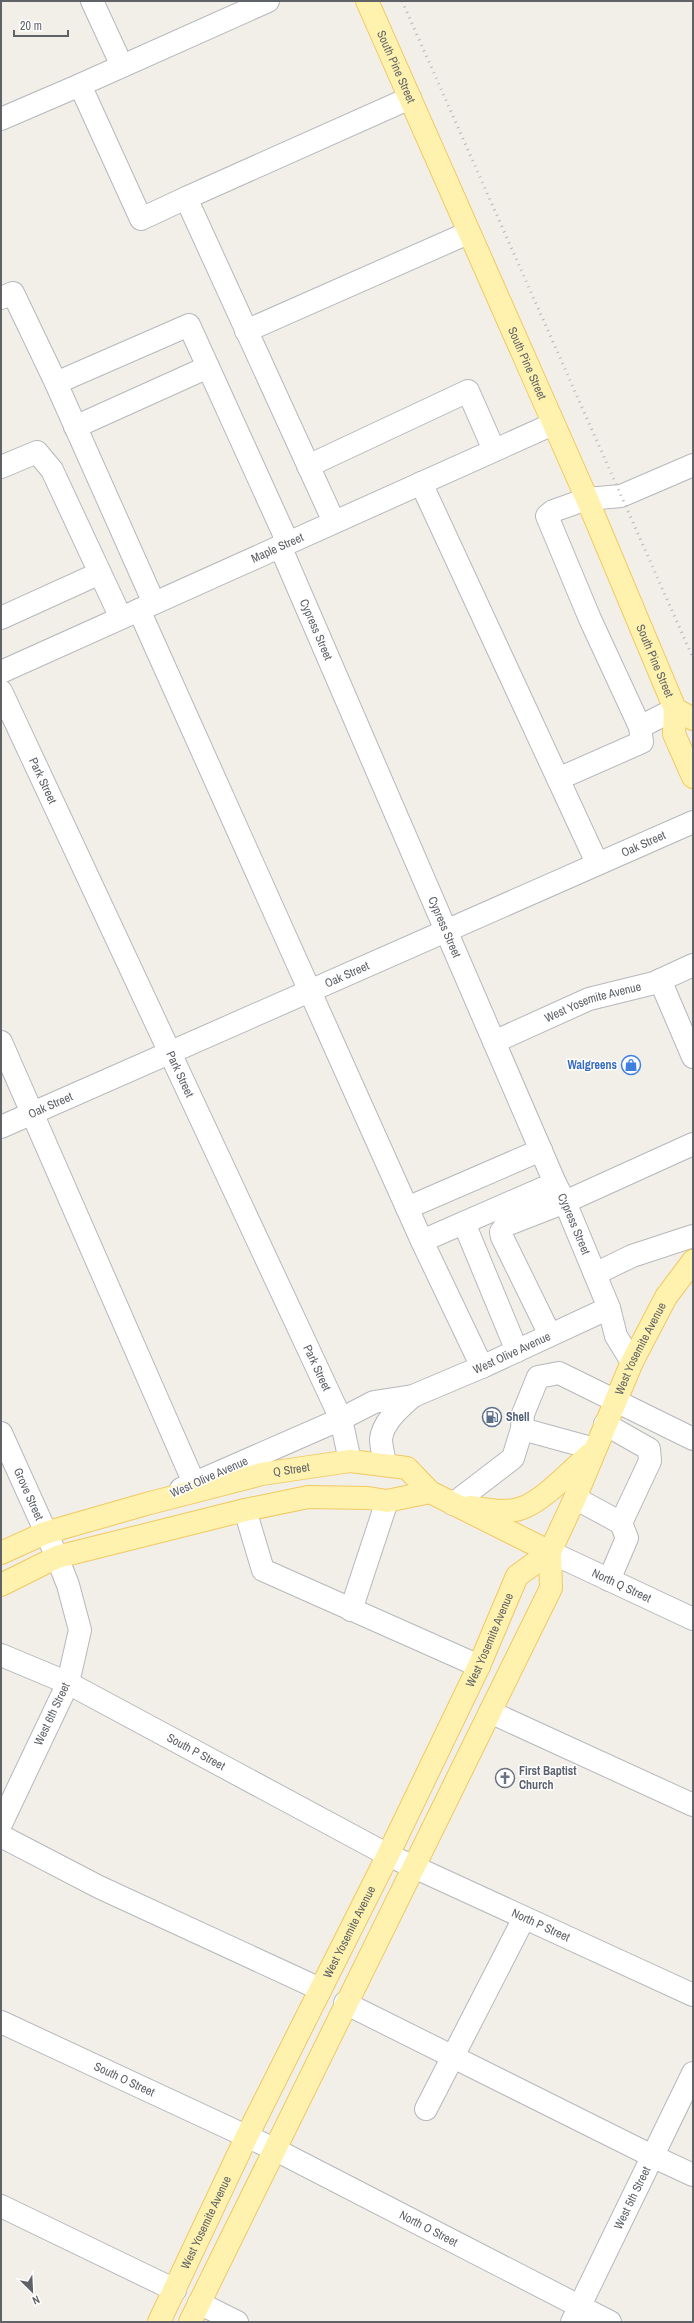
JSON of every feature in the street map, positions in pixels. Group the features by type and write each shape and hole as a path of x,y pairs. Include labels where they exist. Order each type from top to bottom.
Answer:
{"main road":[{"name":"South Pine Street","path":"367,1 681,715 693,753"},
{"path":"681,715 674,734 693,777"},
{"name":"West Yosemite Avenue","path":"195,2312 345,2003 415,1866 551,1588 550,1552 575,1498 632,1362 666,1297 693,1262"},
{"path":"455,1505 498,1510 522,1508 556,1485 595,1449"},
{"path":"245,1510 250,1499 307,1482 339,1475 350,1461"},
{"name":"Q Street","path":"146,1504 262,1474 350,1461 385,1464 407,1468 430,1492 550,1552"},
{"path":"1,1585 57,1557 245,1510 308,1497 368,1498 387,1501 430,1492"},
{"name":"West Olive Avenue","path":"1,1553 46,1533 146,1504"},
{"name":"West Yosemite Avenue","path":"159,2322 246,2138 388,1855 479,1666 517,1576 550,1552"}],"street":[{"path":"92,1 122,66"},
{"path":"1,119 268,1"},
{"path":"80,85 141,218 410,98"},
{"path":"186,198 334,522"},
{"path":"246,331 468,233"},
{"path":"1,298 13,293 56,383 75,427 138,610 407,1208 482,1367"},
{"name":"Cypress Street","path":"56,383 189,325 284,544 494,1042 555,1183 565,1202 609,1308 616,1336 632,1362"},
{"path":"75,427 208,367"},
{"path":"308,466 468,391 494,450"},
{"name":"Maple Street","path":"1,672 553,424"},
{"path":"1,467 37,452 52,470 100,573 138,610"},
{"path":"558,779 642,742 640,727 590,619 547,516 553,511 587,499 621,496 693,465"},
{"path":"421,483 597,863"},
{"path":"1,618 100,573"},
{"name":"Park Street","path":"1,691 341,1419 350,1461"},
{"path":"640,727 681,715"},
{"name":"Oak Street","path":"1,1127 597,863 693,822"},
{"name":"West Yosemite Avenue","path":"494,1042 589,999 660,980 693,965"},
{"path":"660,980 693,1057"},
{"path":"1,1042 194,1482"},
{"path":"550,1336 501,1232 506,1225 565,1202 693,1145"},
{"path":"407,1208 541,1150"},
{"path":"422,1241 555,1183"},
{"path":"464,1223 517,1351"},
{"path":"595,1274 632,1256 693,1236"},
{"name":"West Olive Avenue","path":"146,1504 341,1419 374,1402 414,1396 482,1367 609,1308"},
{"path":"455,1505 513,1458 522,1429 523,1414 538,1377 548,1374 559,1373 693,1439"},
{"name":"West Olive Avenue","path":"385,1464 381,1438 386,1426 393,1415 414,1396"},
{"path":"605,1424 649,1449 650,1461 621,1523"},
{"path":"522,1429 595,1449"},
{"name":"Grove Street","path":"1,1433 46,1533"},
{"path":"575,1498 621,1523 627,1538 609,1580"},
{"path":"352,1610 387,1501"},
{"path":"245,1510 263,1570 479,1666"},
{"name":"West 6th Street","path":"1,1824 68,1683 80,1630 68,1585 46,1533"},
{"name":"North Q Street","path":"550,1552 693,1618"},
{"name":"South P Street","path":"1,1655 68,1683 388,1855"},
{"path":"490,1712 693,1806"},
{"path":"1,1836 99,1887 320,1989"},
{"name":"North P Street","path":"388,1855 415,1866 524,1918 693,1995"},
{"path":"426,2109 524,1918"},
{"path":"345,2003 652,2156 693,2174"},
{"name":"South O Street","path":"1,2022 246,2138"},
{"name":"West 5th Street","path":"575,2314 693,2073"},
{"name":"North O Street","path":"246,2138 274,2149 575,2314 610,2322"},
{"path":"1,2206 175,2290"},
{"path":"195,2312 237,2322"}],"railway":[{"path":"402,1 693,658"}],"place":[{"name":"Walgreens","path":"631,1065"},
{"name":"Shell","path":"492,1417"},
{"name":"First Baptist Church","path":"505,1778"}]}
